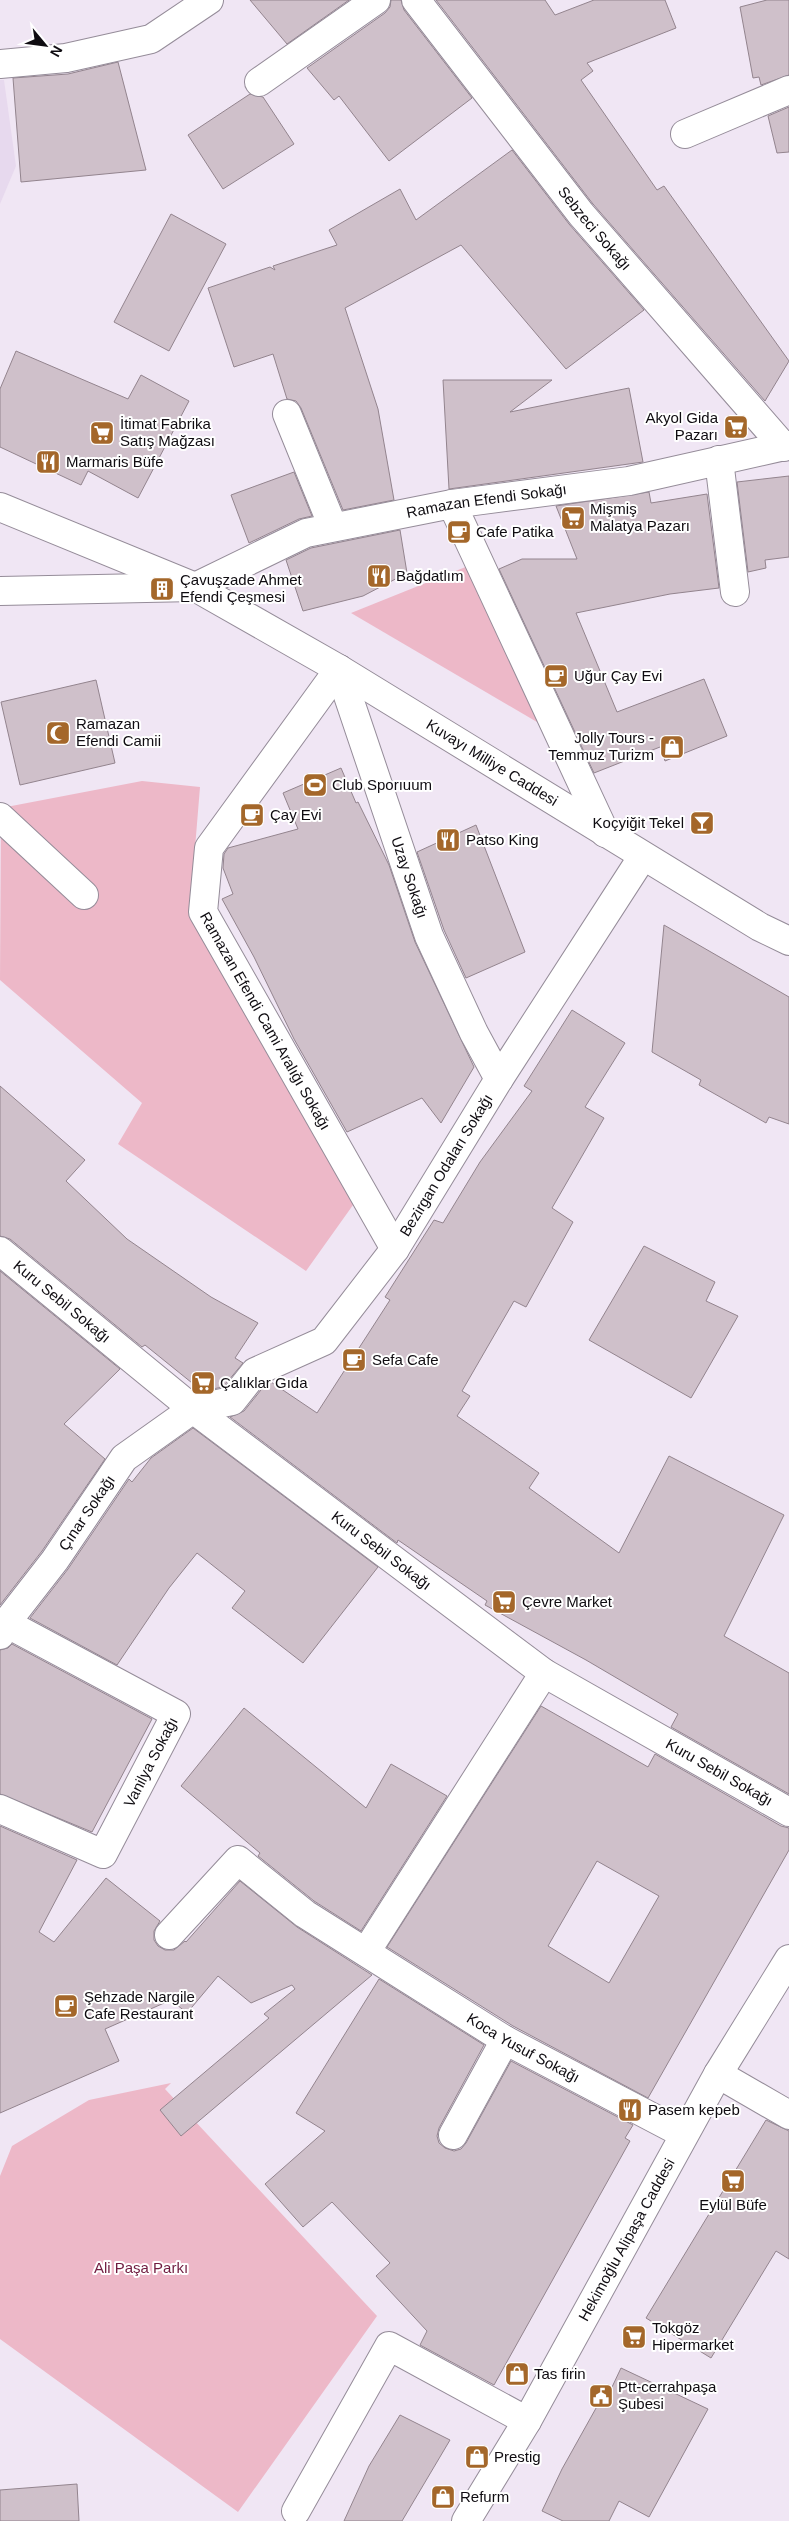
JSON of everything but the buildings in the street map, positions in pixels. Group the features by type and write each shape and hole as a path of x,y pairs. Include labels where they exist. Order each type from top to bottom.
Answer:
{"street":[{"path":"0,64 66,58 151,39 209,0"},
{"path":"259,82 376,0"},
{"name":"Sebzeci Sokağı","path":"416,0 581,214 786,446"},
{"path":"685,134 789,90"},
{"path":"287,414 333,527"},
{"name":"Ramazan Efendi Sokağı","path":"194,587 306,533 452,504 629,481 786,446"},
{"path":"719,460 735,592"},
{"path":"452,504 605,833"},
{"name":"Kuvayı Milliye Caddesi","path":"0,506 194,587 339,669 760,927 789,941"},
{"path":"0,591 194,587"},
{"name":"Uzay Sokağı","path":"339,669 429,936 474,1033 499,1079"},
{"name":"Ramazan Efendi Cami Aralığı Sokağı","path":"339,669 209,848 203,912 395,1250"},
{"path":"0,817 84,895"},
{"name":"Bezirgan Odaları Sokağı","path":"193,1410 232,1401 255,1372 324,1342 395,1250 499,1079 643,856"},
{"name":"Kuru Sebil Sokağı","path":"0,1251 193,1410 544,1672 789,1812"},
{"name":"Çınar Sokağı","path":"3,1629 56,1560 124,1458 193,1410"},
{"name":"Vanilya Sokağı","path":"0,1809 103,1854 176,1714 3,1629"},
{"path":"366,1952 544,1672"},
{"name":"Koca Yusuf Sokağı","path":"169,1935 238,1860 305,1914 505,2040 684,2134"},
{"name":"Hekimoğlu Alipaşa Caddesi","path":"466,2521 527,2421 718,2074 789,1959"},
{"path":"453,2134 505,2040"},
{"path":"718,2074 789,2115"},
{"path":"296,2511 389,2346 527,2421"}],"shaded area":[{"path":"0,80 4,80 16,166 0,204"}],"green space":[{"path":"473,564 554,732 351,613"},
{"path":"142,781 200,787 190,909 358,1198 306,1271 118,1144 142,1103 0,980 1,808"},
{"name":"Ali Paşa Parkı","path":"171,2083 165,2089 377,2316 238,2512 0,2339 0,2176 12,2146 89,2100"}],"place":[{"name":"Akyol Gida Pazarı","path":"736,427"},
{"name":"İtimat Fabrika Satış Mağzası","path":"102,433"},
{"name":"Marmaris Büfe","path":"48,462"},
{"name":"Mişmiş Malatya Pazarı","path":"573,518"},
{"name":"Cafe Patika","path":"459,532"},
{"name":"Bağdatlım","path":"379,576"},
{"name":"Çavuşzade Ahmet Efendi Çeşmesi","path":"162,589"},
{"name":"Uğur Çay Evi","path":"556,676"},
{"name":"Ramazan Efendi Camii","path":"58,733"},
{"name":"Jolly Tours - Temmuz Turizm","path":"672,747"},
{"name":"Club Sporıuum","path":"315,785"},
{"name":"Çay Evi","path":"252,815"},
{"name":"Koçyiğit Tekel","path":"702,823"},
{"name":"Patso King","path":"448,840"},
{"name":"Sefa Cafe","path":"354,1360"},
{"name":"Çalıklar Gıda","path":"203,1383"},
{"name":"Çevre Market","path":"504,1602"},
{"name":"Şehzade Nargile Cafe Restaurant","path":"66,2006"},
{"name":"Pasem kepeb","path":"630,2110"},
{"name":"Eylül Büfe","path":"733,2181"},
{"name":"Tokgöz Hipermarket","path":"634,2337"},
{"name":"Tas firin","path":"517,2374"},
{"name":"Ptt-cerrahpaşa Şubesi","path":"601,2396"},
{"name":"Prestig","path":"477,2457"},
{"name":"Refurm","path":"443,2497"}]}
